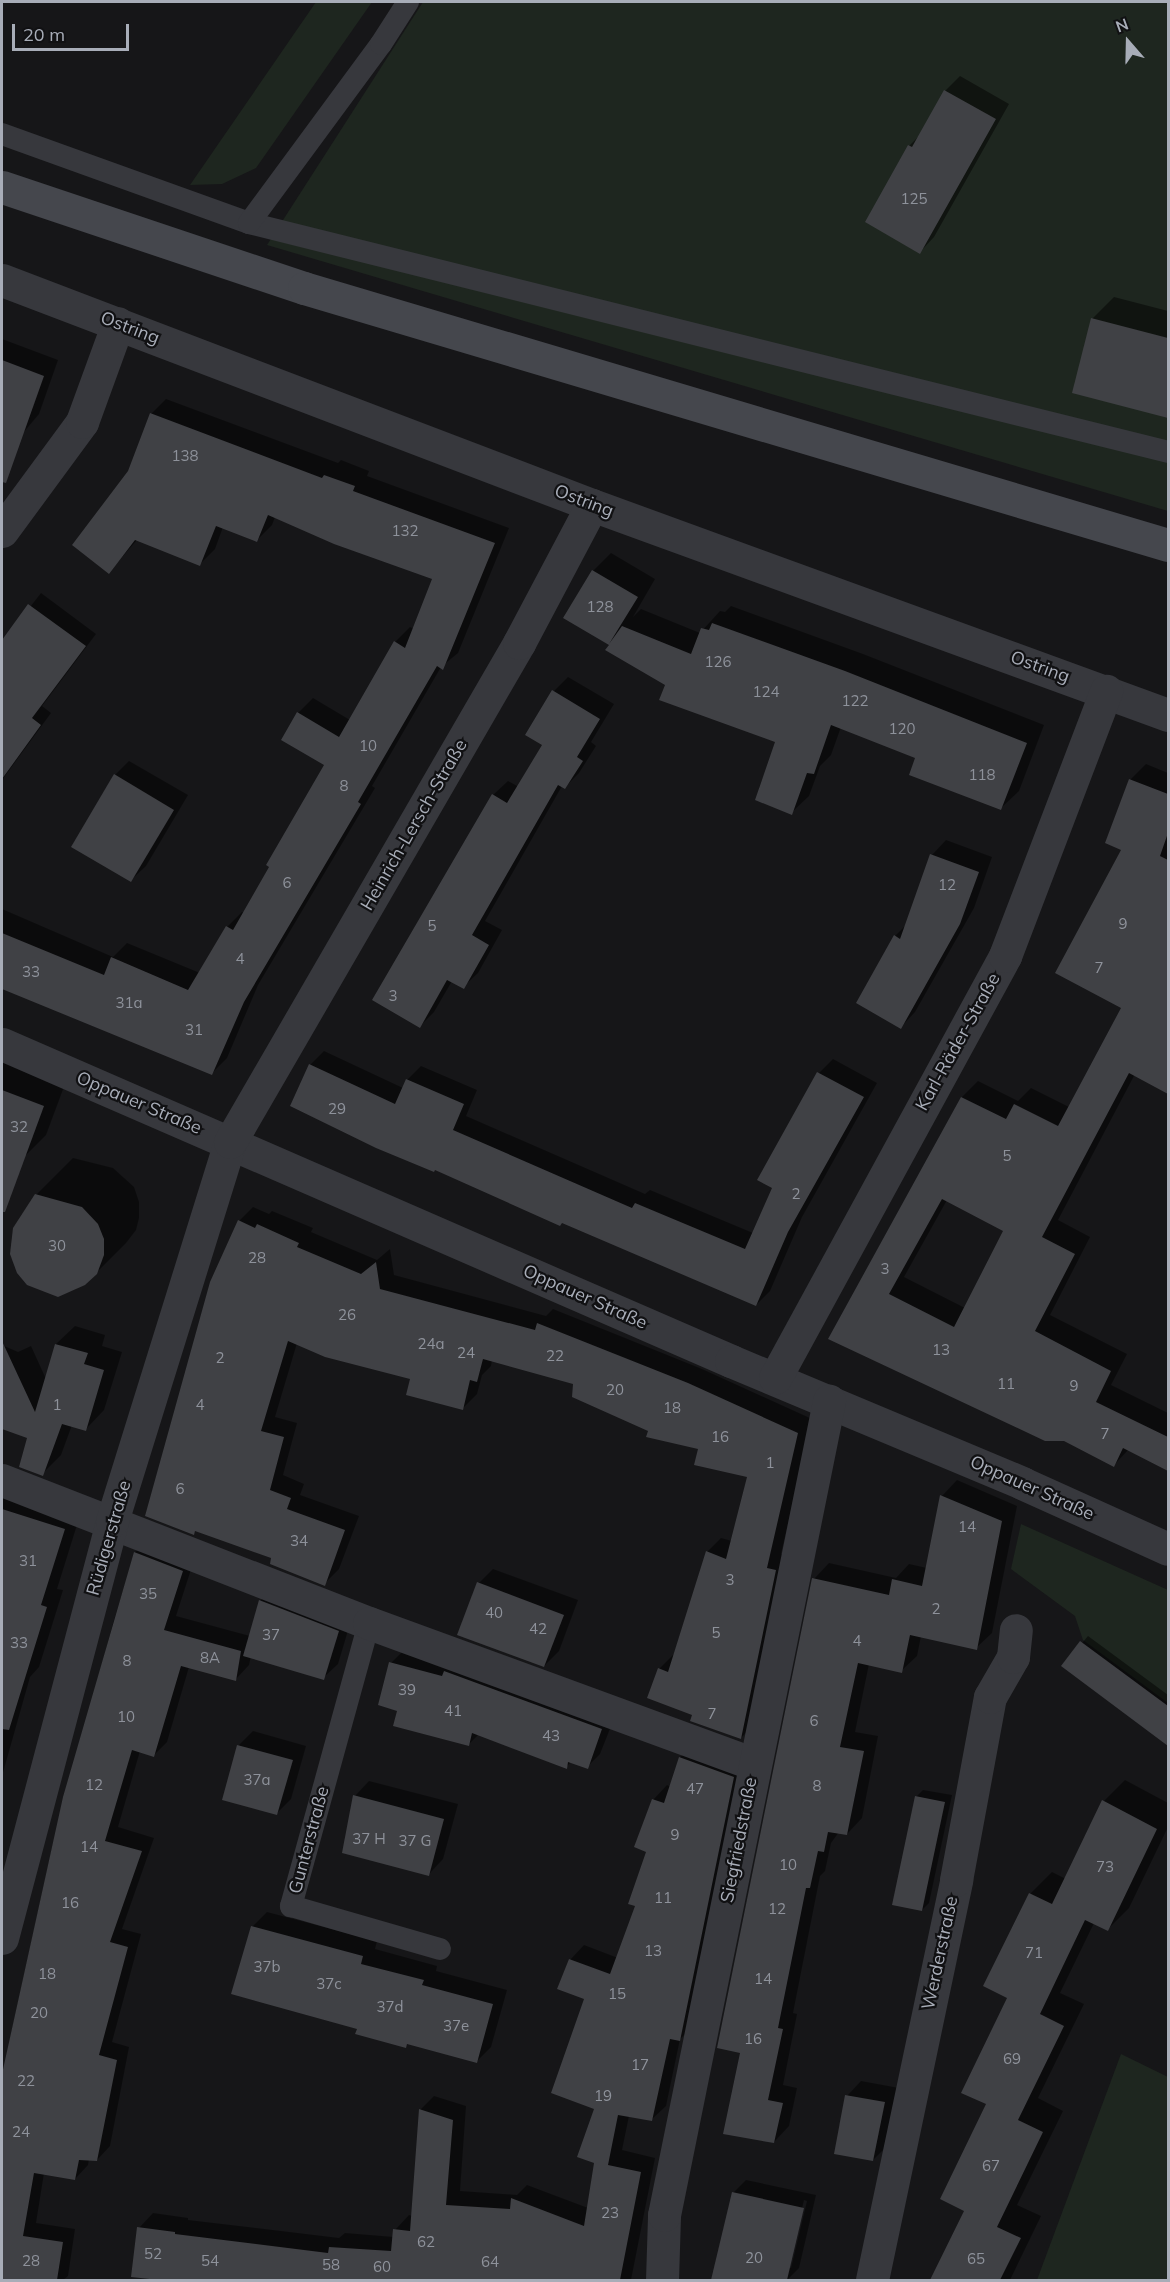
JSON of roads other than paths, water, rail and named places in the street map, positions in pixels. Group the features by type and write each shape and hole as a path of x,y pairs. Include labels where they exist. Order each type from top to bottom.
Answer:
{"street":[{"path":"2,187 304,288 1168,545"},
{"name":"Ostring","path":"2,280 592,505 1168,715"},
{"path":"2,531 82,422 118,323"},
{"name":"Heinrich-Lersch-Straße","path":"230,1142 519,643 592,505"},
{"name":"Karl-Räder-Straße","path":"775,1378 1005,956 1106,691"},
{"name":"Oppauer Straße","path":"2,1044 1168,1549"},
{"name":"Rüdigerstraße","path":"2,1935 112,1521 230,1142"},
{"name":"Siegfriedstraße","path":"662,2280 664,2215 753,1764 830,1401"},
{"path":"3,1483 112,1521 369,1623 753,1764"},
{"name":"Werderstraße","path":"872,2280 956,1880 990,1697 1013,1657 1016,1630"}],"lane":[{"path":"249,223 381,44 408,2"},
{"path":"2,134 249,223 1168,452"},
{"name":"Gunterstraße","path":"369,1623 291,1906 440,1949"}]}
